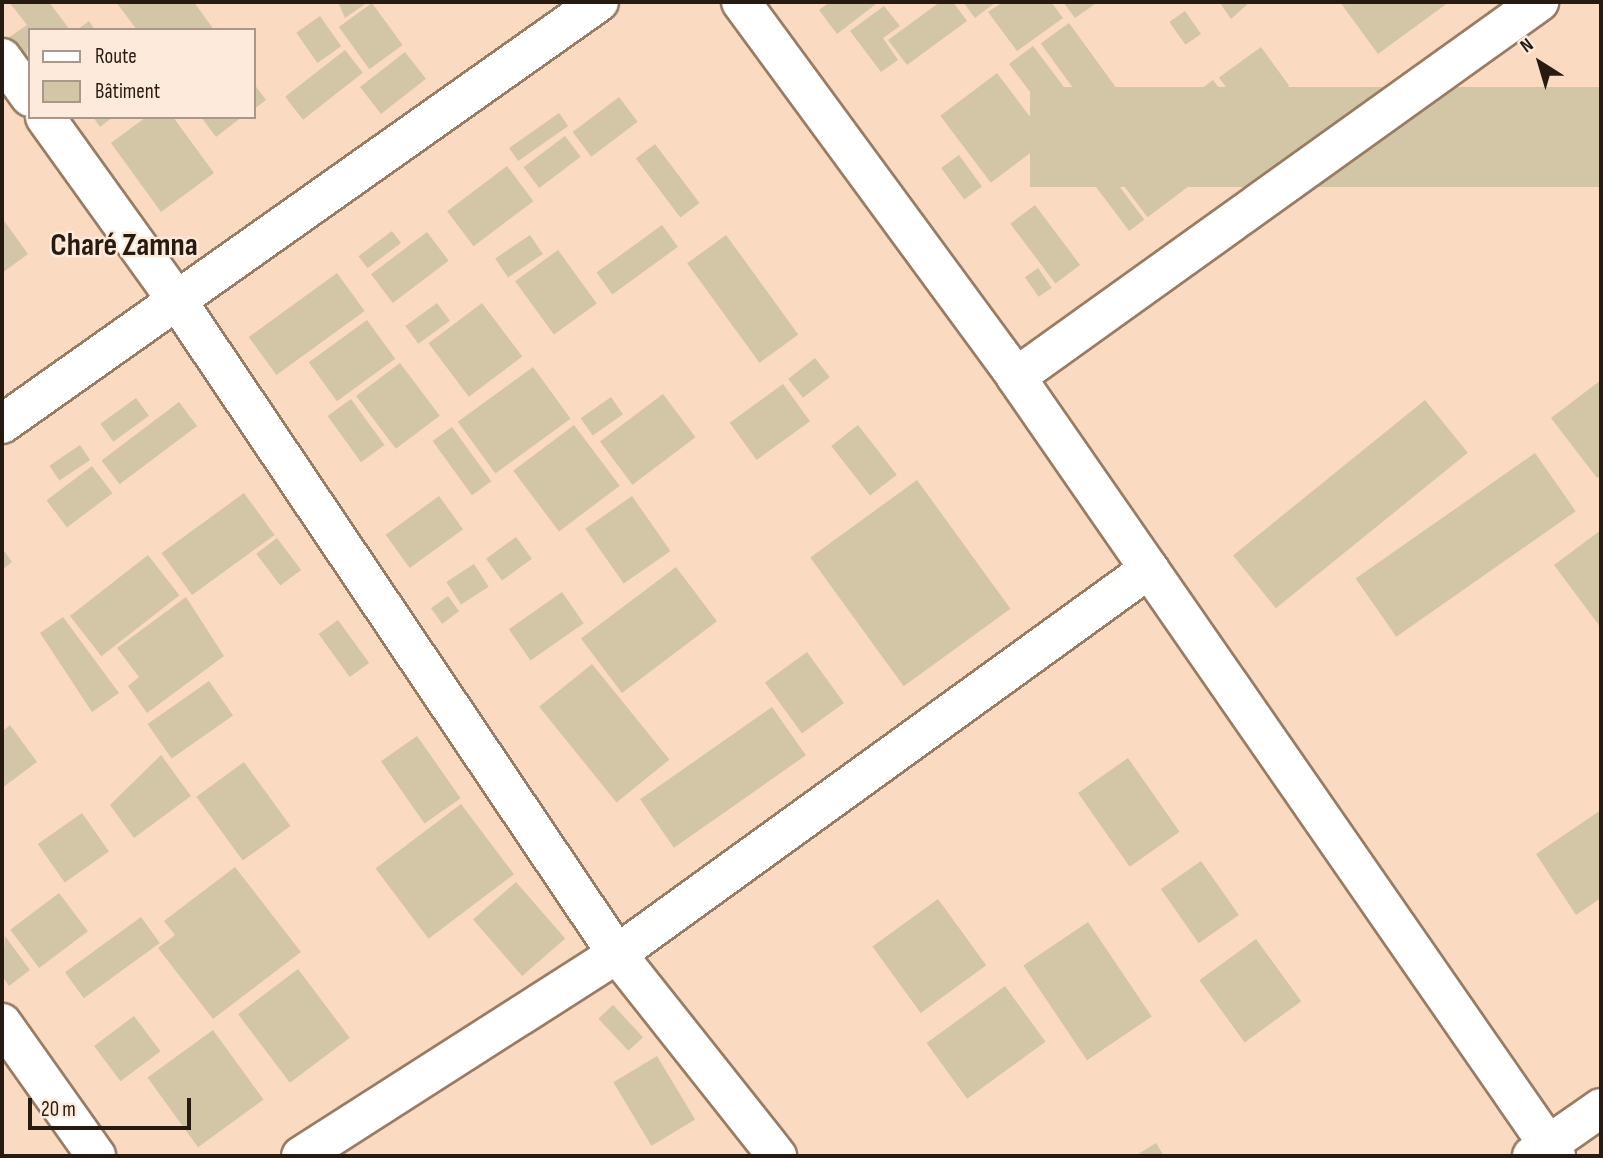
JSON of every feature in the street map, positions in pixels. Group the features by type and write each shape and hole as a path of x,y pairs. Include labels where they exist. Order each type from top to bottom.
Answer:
{"street":[{"path":"2,424 599,2"},
{"path":"741,2 1016,377 1545,1153 1601,1108"},
{"path":"1016,377 1539,2"},
{"path":"2,58 28,94"},
{"path":"46,119 176,299 617,954 777,1156"},
{"path":"300,1156 617,954 1149,569"},
{"path":"2,1023 96,1156"}],"building":[{"path":"9,2 49,2 68,28 28,28 26,62 8,38 27,25"},
{"path":"116,2 194,2 213,28 136,28"},
{"path":"338,2 368,2 345,18"},
{"path":"830,2 876,4 837,34 819,10"},
{"path":"940,2 953,2 967,21 907,65 888,40"},
{"path":"963,2 996,2 975,18"},
{"path":"1003,2 1051,2 1063,18 1017,51 988,12"},
{"path":"1063,2 1098,2 1075,18"},
{"path":"1222,2 1250,2 1231,19 1220,3"},
{"path":"1340,2 1449,2 1378,54"},
{"path":"372,3 403,45 369,69 339,27"},
{"path":"884,6 900,26 883,38 898,60 881,72 850,31"},
{"path":"1185,11 1201,34 1185,45 1169,22"},
{"path":"320,16 341,46 317,63 296,33"},
{"path":"89,21 94,28 80,28"},
{"path":"1069,23 1117,89 1088,109 1041,44"},
{"path":"1033,46 1078,105 1054,123 1009,64"},
{"path":"1261,47 1289,86 1247,116 1219,78"},
{"path":"345,50 363,73 303,120 285,97"},
{"path":"405,52 426,79 381,114 360,87"},
{"path":"997,73 1048,140 991,183 940,116"},
{"path":"1213,80 1232,105 1214,118 1195,93"},
{"path":"256,87 266,100 256,108"},
{"path":"1030,87 1601,87 1601,187 1030,187"},
{"path":"619,97 638,122 591,157 573,132"},
{"path":"1183,100 1201,126 1172,147 1154,121"},
{"path":"559,113 568,126 518,161 509,148"},
{"path":"94,119 110,119 100,127"},
{"path":"143,119 174,119 214,173 161,212 111,143"},
{"path":"202,119 239,119 216,137"},
{"path":"1145,129 1188,187 1148,217 1104,160"},
{"path":"565,136 581,157 539,188 523,167"},
{"path":"655,144 700,203 680,218 636,158"},
{"path":"959,155 982,187 964,199 941,168"},
{"path":"1101,162 1144,220 1129,231 1086,173"},
{"path":"507,166 533,201 474,246 447,211"},
{"path":"1035,205 1080,265 1055,284 1010,224"},
{"path":"2,218 28,254 2,273"},
{"path":"662,225 678,247 612,294 596,273"},
{"path":"392,231 401,243 367,268 358,256"},
{"path":"427,232 449,261 393,303 371,274"},
{"path":"530,235 543,254 508,278 495,258"},
{"path":"726,235 798,335 759,363 687,263"},
{"path":"558,250 597,303 554,335 515,281"},
{"path":"1038,268 1052,288 1039,297 1025,277"},
{"path":"337,273 365,311 276,375 249,337"},
{"path":"437,303 450,321 418,344 405,326"},
{"path":"482,303 522,357 469,397 428,343"},
{"path":"367,320 395,359 337,401 309,362"},
{"path":"815,358 830,377 803,398 788,379"},
{"path":"400,363 440,416 396,449 356,396"},
{"path":"533,367 571,419 495,473 458,422"},
{"path":"1601,380 1601,475 1597,478 1551,418"},
{"path":"783,384 810,421 757,460 730,423"},
{"path":"663,394 695,437 632,485 600,442"},
{"path":"611,397 623,414 593,435 581,418"},
{"path":"136,398 149,416 113,442 100,424"},
{"path":"351,399 385,445 361,462 328,416"},
{"path":"1425,400 1468,453 1276,608 1233,555"},
{"path":"179,402 197,426 120,484 102,460"},
{"path":"574,425 620,486 559,531 513,471"},
{"path":"858,425 897,475 870,496 831,446"},
{"path":"452,427 491,481 472,495 433,441"},
{"path":"80,445 90,460 59,481 49,466"},
{"path":"1535,453 1576,511 1396,637 1356,579"},
{"path":"92,466 112,493 67,527 46,500"},
{"path":"917,480 1010,609 904,686 810,558"},
{"path":"244,493 275,535 192,595 161,553"},
{"path":"439,496 463,529 410,568 386,535"},
{"path":"632,496 670,551 624,584 585,529"},
{"path":"1601,530 1601,628 1554,565"},
{"path":"516,537 532,559 502,581 486,559"},
{"path":"277,538 301,570 280,586 256,554"},
{"path":"2,548 12,562 2,570"},
{"path":"148,555 179,595 101,656 70,616"},
{"path":"474,564 489,587 461,605 446,582"},
{"path":"676,567 717,621 622,693 581,639"},
{"path":"562,592 584,623 531,660 509,629"},
{"path":"448,596 459,611 442,624 431,608"},
{"path":"186,597 224,656 147,713 128,686 139,677 117,648"},
{"path":"63,617 119,693 92,712 40,633"},
{"path":"338,620 369,663 350,677 319,634"},
{"path":"807,652 844,703 802,734 765,683"},
{"path":"592,664 669,760 617,802 539,707"},
{"path":"209,681 233,715 172,758 148,724"},
{"path":"772,707 806,755 674,848 640,799"},
{"path":"10,725 37,762 2,788 2,732"},
{"path":"417,736 461,798 425,823 381,761"},
{"path":"161,755 191,796 134,838 110,805"},
{"path":"1128,758 1180,832 1130,867 1078,793"},
{"path":"244,762 290,826 243,861 196,797"},
{"path":"461,804 514,874 429,939 376,868"},
{"path":"1601,810 1601,898 1576,915 1536,854"},
{"path":"82,813 109,852 65,882 38,844"},
{"path":"1201,861 1239,915 1199,943 1161,889"},
{"path":"235,867 301,952 213,1019 158,948 175,935 164,921"},
{"path":"516,882 565,939 522,976 473,919"},
{"path":"59,893 88,931 39,968 10,930"},
{"path":"938,899 986,965 921,1013 872,947"},
{"path":"141,917 160,943 84,998 65,972"},
{"path":"1088,922 1152,1017 1087,1060 1023,966"},
{"path":"5,936 30,970 9,986 2,976"},
{"path":"1256,939 1301,1001 1245,1042 1199,980"},
{"path":"298,969 350,1038 290,1083 238,1014"},
{"path":"1005,986 1046,1042 967,1099 927,1043"},
{"path":"613,1005 643,1037 628,1051 598,1019"},
{"path":"134,1016 160,1051 121,1081 94,1046"},
{"path":"213,1030 264,1100 198,1147 147,1078"},
{"path":"657,1056 695,1119 651,1146 613,1082"},
{"path":"1156,1143 1164,1156 1135,1156"}],"district":[{"name":"Charé Zamna","path":"124,246"}]}
